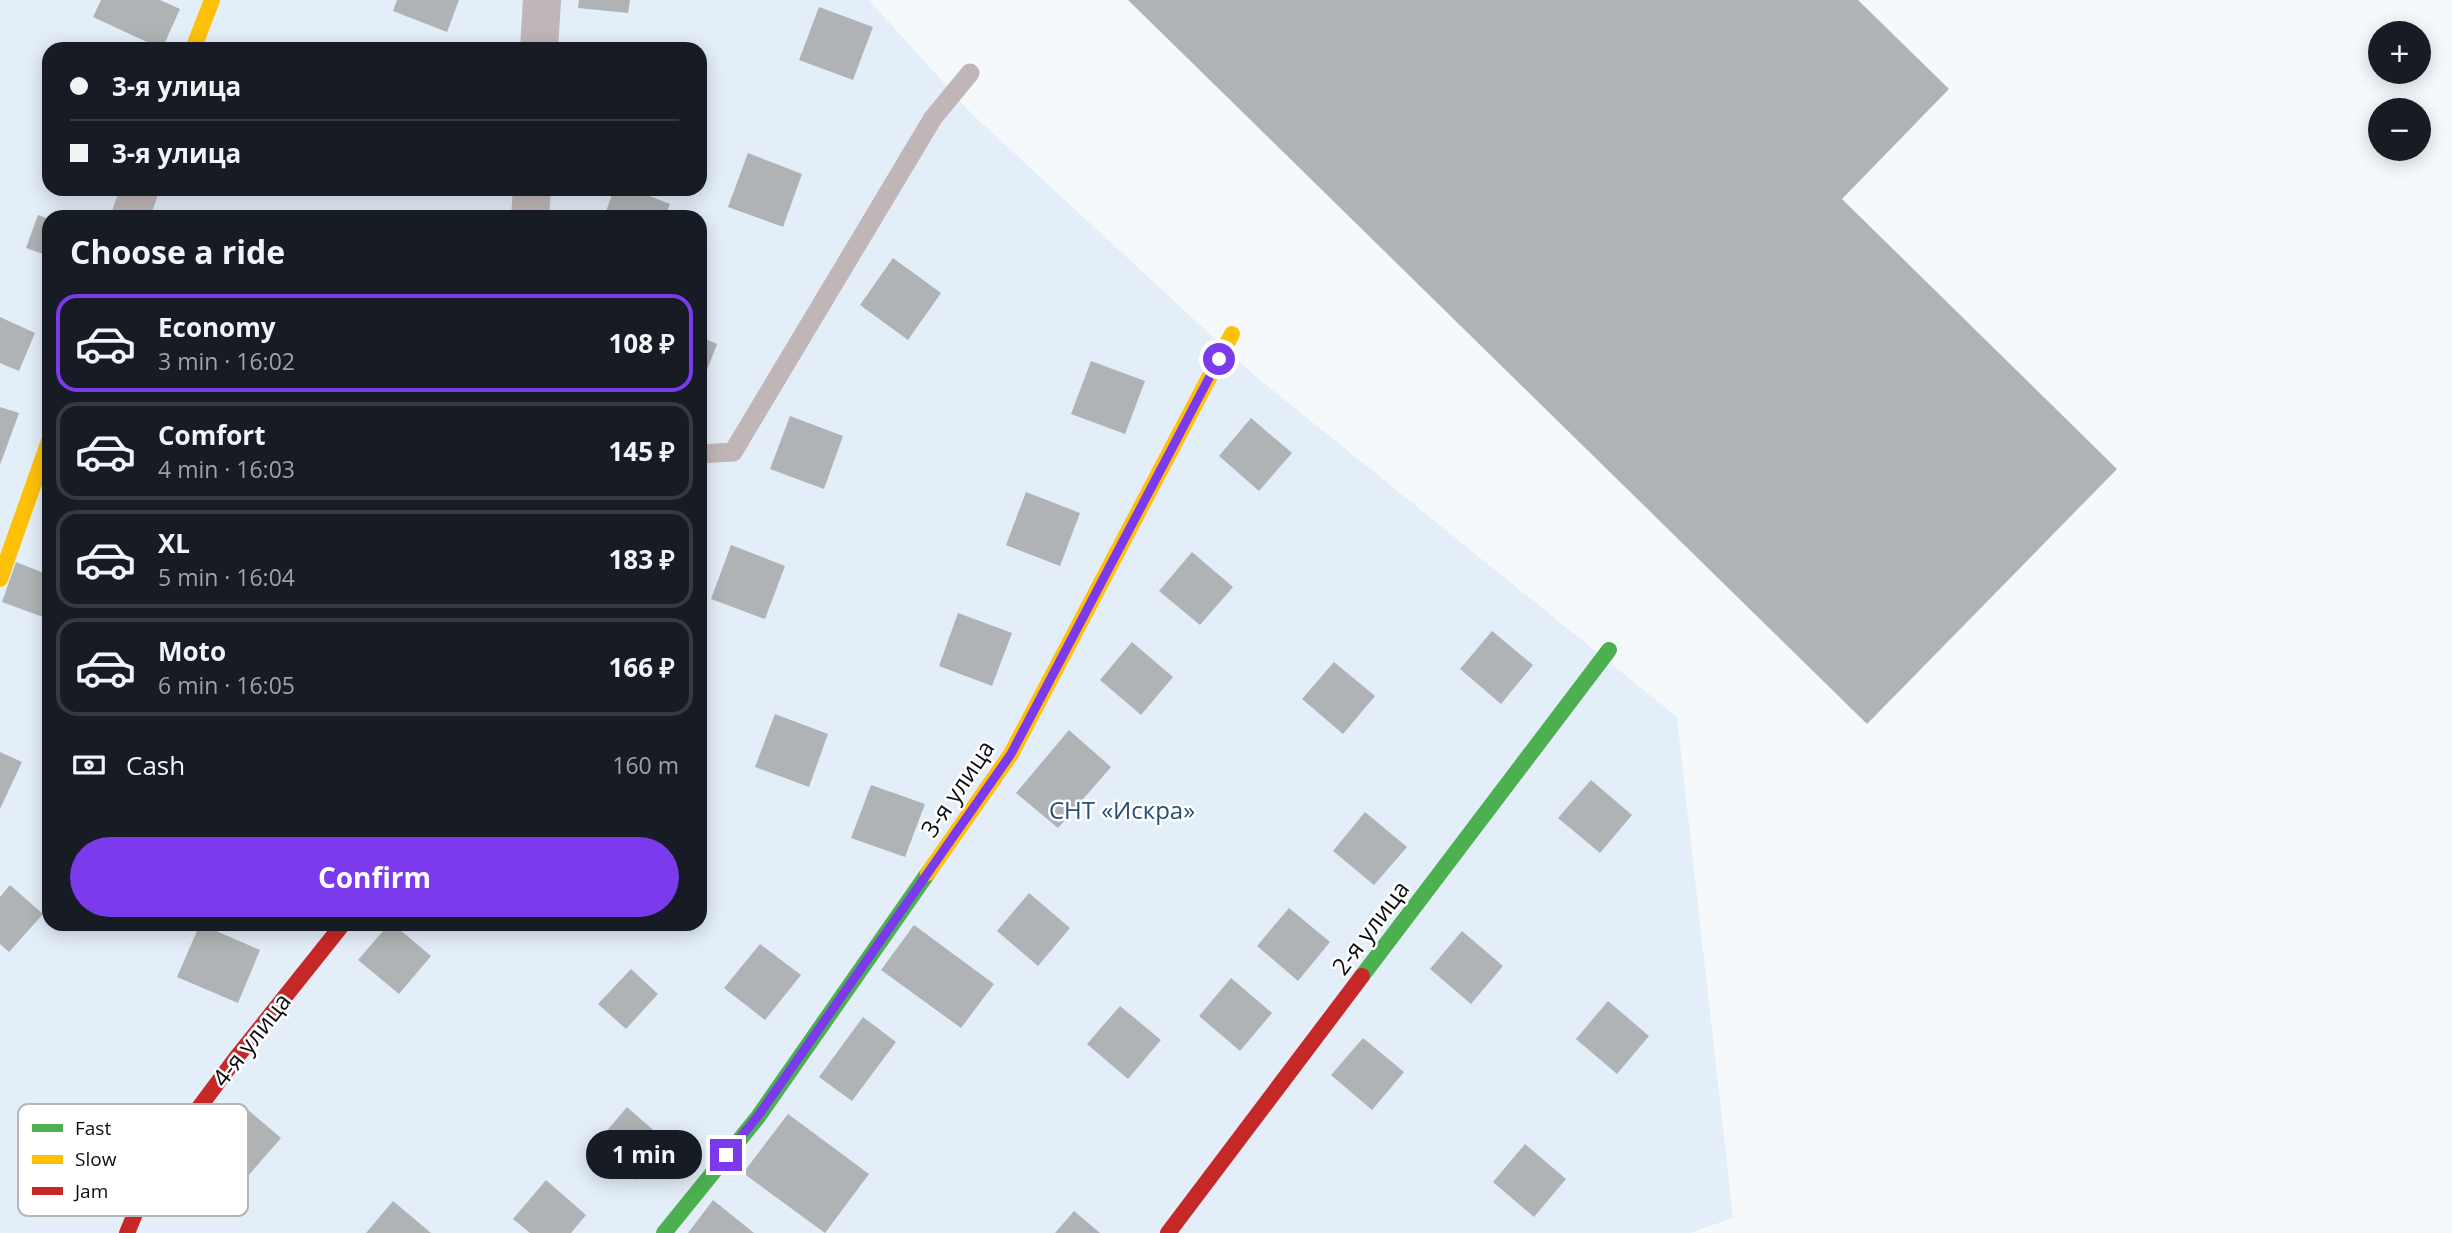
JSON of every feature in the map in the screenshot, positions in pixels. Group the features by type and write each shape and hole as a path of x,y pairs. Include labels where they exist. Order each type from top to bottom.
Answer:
{"street":[{"path":"196,42 212,0"},
{"path":"539,42 542,0"},
{"name":"3-я улица","path":"664,1233 758,1116 1011,754 1232,334"},
{"path":"0,579 42,461"},
{"name":"2-я улица","path":"1168,1233 1609,650"},
{"name":"4-я улица","path":"202,1104 337,931"},
{"name":"4-я улица","path":"127,1233 134,1216"}],"lane":[{"path":"707,453 733,452 933,118 970,73"}],"green space":[{"name":"СНТ «Искра»","path":"0,0 869,0 972,114 1254,375 1677,717 1733,1218 1690,1233 2,1233"}],"building":[{"path":"101,0 160,0 180,9 165,42 147,42 93,17"},
{"path":"397,0 459,0 447,32 393,11"},
{"path":"579,0 630,0 628,13 578,8"},
{"path":"1128,0 1858,0 1949,89 1842,199 2117,469 1867,724"},
{"path":"819,7 873,27 853,80 799,60"},
{"path":"748,153 802,174 783,227 728,207"},
{"path":"612,196 649,196 670,204 668,210 606,210"},
{"path":"38,215 42,216 42,254 26,248"},
{"path":"893,258 941,293 908,340 860,305"},
{"path":"0,317 35,333 19,371 0,363"},
{"path":"707,340 717,344 707,370"},
{"path":"1091,361 1145,381 1125,434 1071,414"},
{"path":"0,407 19,413 0,465"},
{"path":"790,416 843,436 824,489 770,469"},
{"path":"1251,418 1292,453 1259,491 1219,456"},
{"path":"1026,492 1080,513 1060,566 1006,545"},
{"path":"731,545 785,566 765,619 711,599"},
{"path":"1192,552 1233,587 1200,625 1159,591"},
{"path":"16,562 42,572 42,617 2,602"},
{"path":"958,613 1012,633 992,686 939,666"},
{"path":"1492,631 1533,665 1501,704 1460,669"},
{"path":"1132,642 1173,677 1141,715 1100,680"},
{"path":"1334,662 1375,696 1343,734 1302,699"},
{"path":"775,714 828,734 809,787 755,767"},
{"path":"1069,730 1111,767 1058,828 1016,793"},
{"path":"0,752 22,762 0,809"},
{"path":"1591,780 1632,815 1600,853 1558,818"},
{"path":"871,785 925,804 905,857 851,838"},
{"path":"1365,812 1407,847 1374,885 1333,851"},
{"path":"10,885 42,913 9,952 0,944 0,897"},
{"path":"1029,893 1070,928 1038,966 997,931"},
{"path":"1289,908 1330,942 1298,981 1257,946"},
{"path":"914,925 994,984 961,1028 881,970"},
{"path":"197,931 216,931 260,950 238,1003 177,977"},
{"path":"383,931 401,931 431,956 399,994 358,960"},
{"path":"1462,931 1503,966 1471,1004 1430,969"},
{"path":"760,944 801,975 765,1020 724,988"},
{"path":"631,969 658,994 626,1029 598,1004"},
{"path":"1231,978 1272,1013 1240,1051 1199,1016"},
{"path":"1608,1001 1649,1036 1617,1074 1576,1039"},
{"path":"1120,1006 1161,1040 1128,1079 1087,1044"},
{"path":"863,1017 896,1042 852,1101 819,1077"},
{"path":"1363,1038 1404,1072 1372,1110 1331,1075"},
{"path":"627,1107 668,1143 635,1180 594,1146"},
{"path":"248,1110 281,1138 248,1176"},
{"path":"788,1114 869,1174 825,1233 743,1173"},
{"path":"1525,1144 1566,1179 1534,1217 1493,1182"},
{"path":"546,1180 586,1215 571,1233 530,1233 513,1219"},
{"path":"713,1200 754,1233 688,1233"},
{"path":"393,1201 431,1233 366,1233"},
{"path":"1074,1211 1100,1233 1055,1233"}],"traffic: fast":[{"path":"1362,976 1609,650"},
{"path":"664,1233 758,1117 928,873"}],"traffic: slow":[{"path":"196,42 212,0"},
{"path":"928,873 1011,754 1232,334"},
{"path":"0,579 42,461"}],"traffic: jam":[{"path":"202,1104 337,931"},
{"path":"1168,1233 1362,976"},
{"path":"127,1233 134,1216"}],"route":[{"path":"726,1155 758,1116 1011,754 1219,359"}]}
